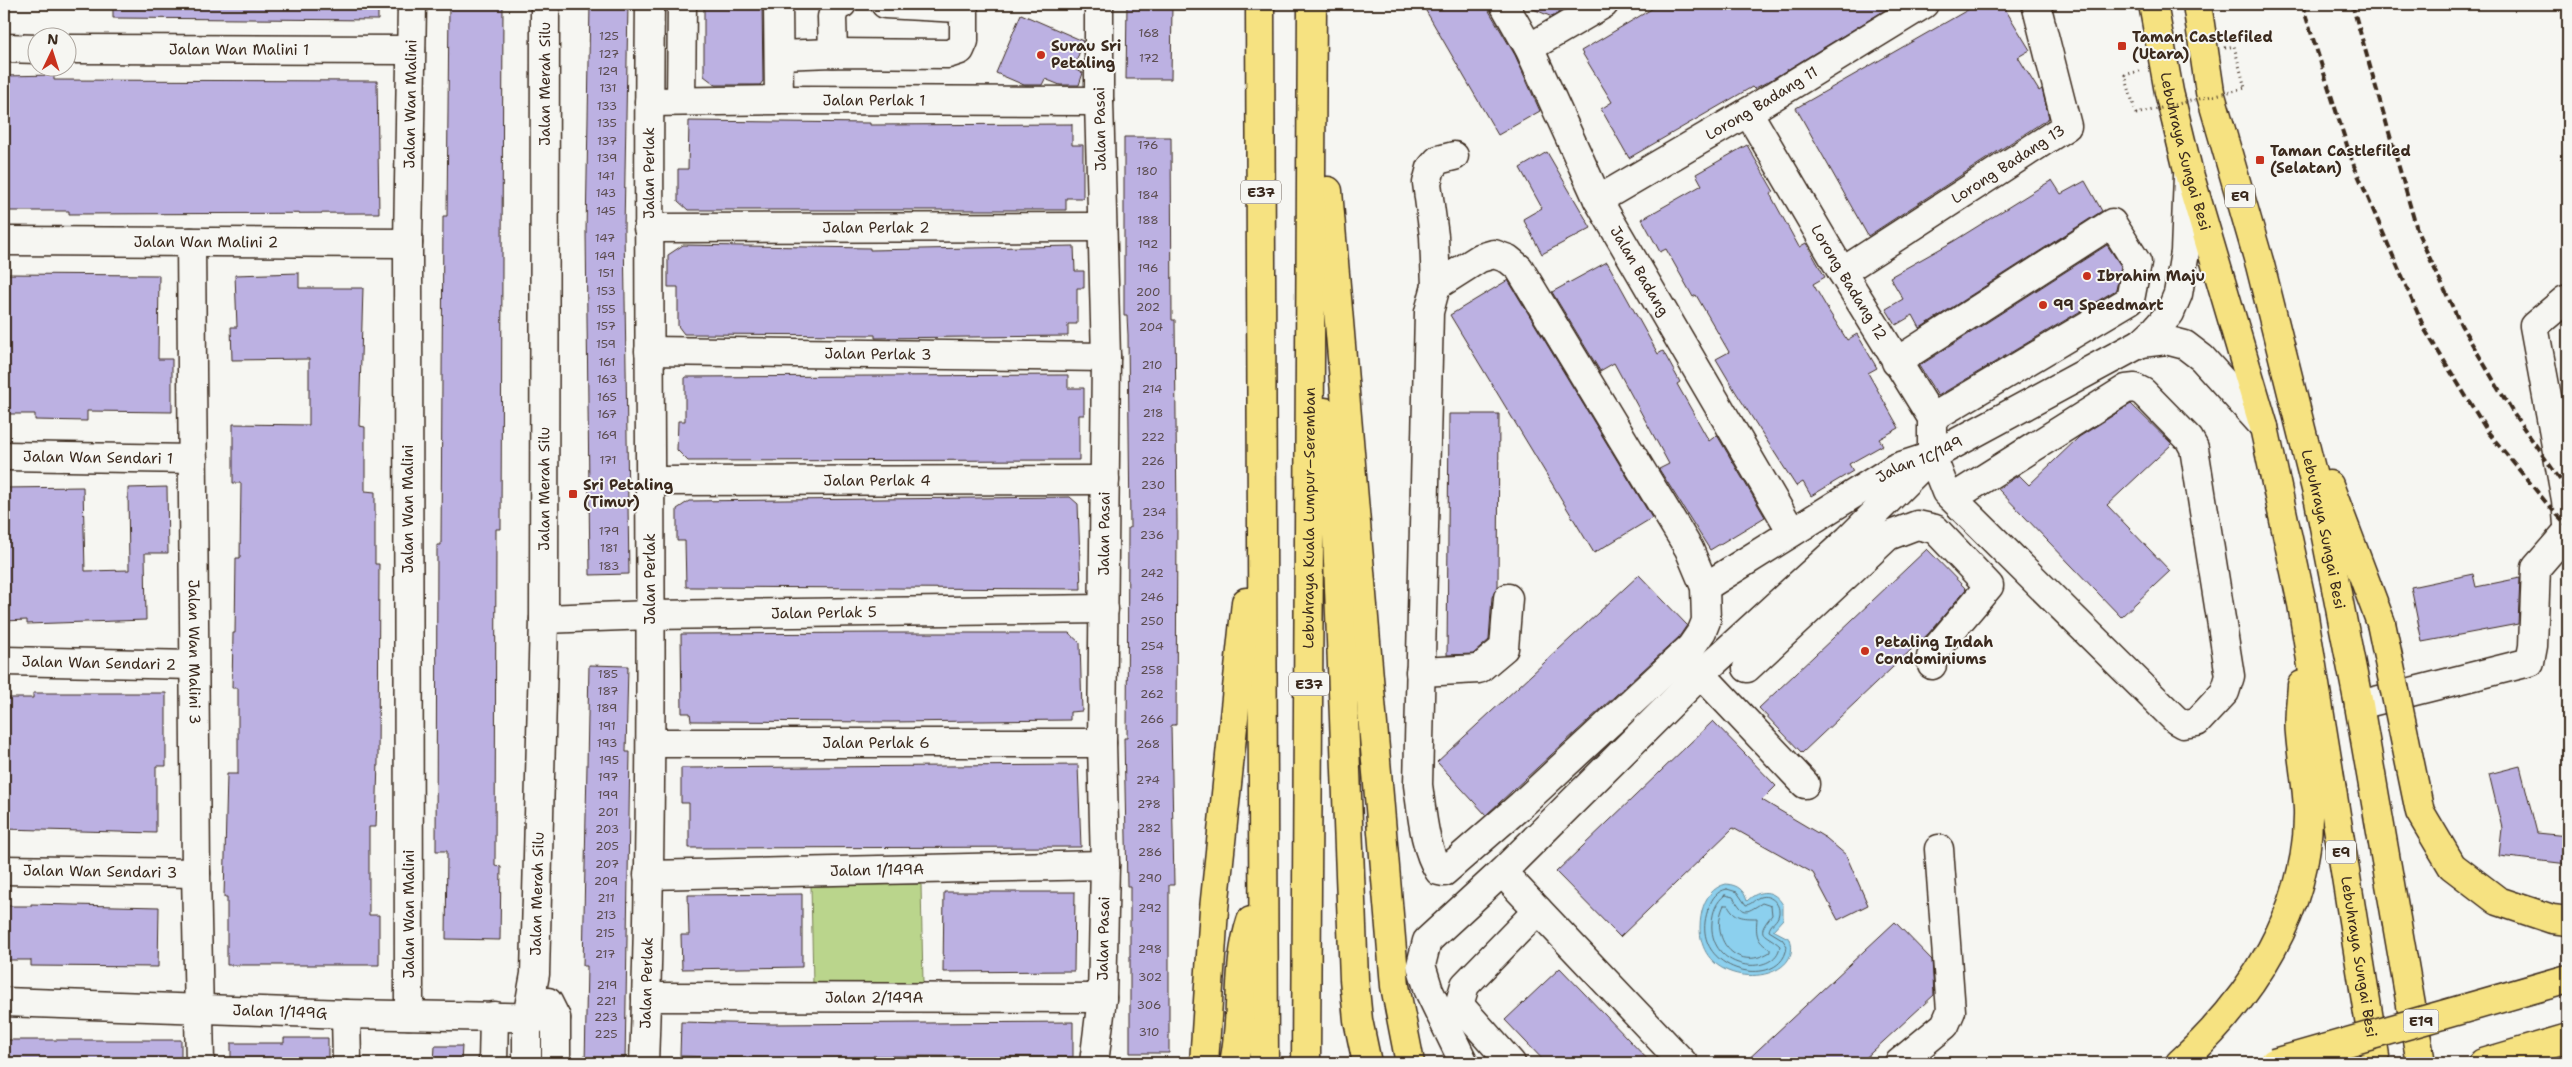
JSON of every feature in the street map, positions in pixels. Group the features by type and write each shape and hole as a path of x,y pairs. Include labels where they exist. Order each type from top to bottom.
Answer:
{"highway":[{"name":"E37","path":"1260,4 1264,1063"},
{"name":"Lebuhraya Kuala Lumpur–Seremban","path":"1306,1063 1312,304 1312,4"},
{"name":"Lebuhraya Sungai Besi","path":"2153,4 2164,64 2188,170 2264,427 2302,604 2376,1063"},
{"name":"Lebuhraya Sungai Besi","path":"2196,4 2210,92 2260,265 2319,501 2359,705 2421,1063"},
{"path":"1313,93 1324,139 1395,986 1410,1063"},
{"path":"1312,304 1334,482 1354,978 1358,1020 1367,1063"},
{"path":"2291,386 2381,623 2420,812 2452,866 2498,901 2552,919 2568,921"},
{"path":"1204,1063 1214,910 1262,450"},
{"path":"2180,1063 2204,1042 2248,989 2266,960 2291,904 2305,843 2308,812 2300,732 2307,641"},
{"path":"1234,1063 1238,1047 1242,967 1248,931 1262,888"},
{"name":"E19","path":"2274,1063 2568,979"},
{"path":"2483,1063 2568,1038"}],"street":[{"name":"Jalan Wan Malini","path":"409,1015 408,243 412,4"},
{"name":"Jalan Merah Silu","path":"527,1063 526,1018 535,974 544,619 545,4"},
{"name":"Jalan Perlak","path":"644,1063 651,743 651,481 648,228 650,4"},
{"path":"681,101 682,4"},
{"path":"778,4 779,100"},
{"path":"833,53 832,17 836,6 842,4"},
{"path":"779,55 833,53 948,54 960,50 964,41 964,13 959,8 885,4"},
{"name":"Jalan Pasai","path":"1094,1063 1102,998 1105,865 1102,744 1106,357 1098,102 1099,4"},
{"name":"Jalan Badang","path":"1504,4 1529,48 1598,200 1792,532"},
{"path":"1529,48 1604,4"},
{"name":"Lorong Badang 11","path":"1598,200 1748,112 1924,4"},
{"name":"Lorong Badang 13","path":"1842,272 2067,126 2036,4"},
{"path":"4,48 28,48"},
{"name":"Jalan Wan Malini 1","path":"78,49 411,50"},
{"name":"Jalan Perlak 1","path":"649,102 779,100 1098,102"},
{"name":"Lorong Badang 12","path":"1748,112 1896,362 1932,418"},
{"path":"1436,286 1480,258 1494,254 1508,259 1519,268 1689,549 1705,587 1706,621 1702,631 1691,647 1521,805 1444,872 1439,871 1425,831 1418,785 1428,312 1436,286 1434,236 1427,183 1431,168 1438,160 1454,156"},
{"name":"Jalan 1C/149","path":"1705,587 1895,468 1932,456 2141,343 2170,313 2178,294 2184,252 2188,170"},
{"path":"1896,362 2112,223 2137,263 2130,300 1932,418 1932,456 1946,492 2176,720 2183,724 2197,722 2225,692 2230,676 2194,448 2189,439 2143,392 2135,388 2126,389 1953,498"},
{"name":"Jalan Perlak 2","path":"648,228 1102,227"},
{"name":"Jalan Wan Malini 2","path":"4,241 408,243"},
{"name":"Jalan Wan Malini 3","path":"191,242 196,873 200,1063"},
{"path":"2568,299 2534,326 2566,500 2568,525"},
{"name":"Jalan 1C/149","path":"2141,343 2166,340 2185,345 2202,358 2232,394 2264,427"},
{"name":"Jalan Perlak 3","path":"649,351 1106,357"},
{"name":"Jalan Wan Sendari 1","path":"4,456 193,459"},
{"path":"1464,1063 1429,991 1421,965 1427,941 1502,872 1701,674 1849,539 1932,456"},
{"name":"Jalan Perlak 4","path":"651,481 1105,480"},
{"path":"1891,496 1917,525"},
{"path":"1747,668 1888,536 1917,525 1936,529 1989,586 1934,651 1931,657 1932,665"},
{"path":"2359,705 2530,662 2533,646 2536,568 2568,531"},
{"path":"1420,672 1472,670 1484,667 1504,648 1508,598"},
{"name":"Jalan Perlak 5","path":"544,619 650,615 1104,609"},
{"name":"Jalan Wan Sendari 2","path":"4,661 194,664"},
{"path":"1701,674 1806,784"},
{"name":"Jalan Perlak 6","path":"651,743 1102,744"},
{"path":"1899,1063 1945,1025 1951,1011 1939,849"},
{"name":"Jalan 1/149A","path":"648,875 1105,865"},
{"name":"Jalan Wan Sendari 3","path":"4,870 196,873"},
{"path":"1502,872 1683,1063"},
{"path":"1511,1063 1463,1009 1460,1002 1461,996 1465,985 1538,910"},
{"name":"Jalan Merah Silu","path":"535,974 556,1018"},
{"name":"Jalan 2/149A","path":"646,997 1102,998"},
{"name":"Jalan 1/149G","path":"4,1002 346,1014 556,1018"},
{"path":"346,1014 347,1063"},
{"path":"493,1063 494,1016"},
{"path":"556,1018 556,1063"}],"path":[{"path":"2164,64 2125,75 2136,114 2245,88"}],"green space":[{"path":"921,884 923,983 813,985 811,886"}],"water":[{"path":"1726,884 1740,889 1747,901 1756,894 1766,893 1775,896 1783,905 1783,919 1773,930 1790,939 1790,955 1781,967 1765,974 1745,975 1726,970 1710,958 1701,939 1702,911 1710,894 1721,885"}],"building":[{"path":"113,4 378,4 378,20 113,18"},
{"path":"449,4 503,4 501,529 496,529 495,866 501,867 500,940 446,939 447,851 436,851 437,545 441,545 443,216 447,216"},
{"path":"590,4 628,4 624,229 629,574 590,575 586,232"},
{"path":"704,4 762,4 763,81 760,85 716,85 704,76"},
{"path":"1127,4 1172,4 1171,79 1126,79"},
{"path":"1422,4 1485,4 1515,55 1540,111 1498,135"},
{"path":"1522,4 1574,4 1552,17"},
{"path":"1660,4 1895,4 1769,81 1754,89 1752,87 1629,158 1601,109 1612,102 1581,51"},
{"path":"1978,4 2002,4 2030,50 2018,57 2039,91 2042,89 2049,118 1868,236 1796,108"},
{"name":"Surau Sri Petaling","path":"1021,14 1083,41 1074,69 1083,73 1079,85 1060,85 1045,79 1042,85 1024,85 996,73"},
{"path":"4,76 28,76 28,78 54,78 54,80 377,81 379,213 69,214 69,211 4,211"},
{"path":"689,121 870,123 870,125 1072,124 1072,145 1083,145 1083,198 1066,198 1066,210 688,210 678,201 678,169 688,169"},
{"path":"1124,137 1171,137 1172,320 1175,320 1177,520 1176,725 1171,725 1174,885 1169,885 1169,1053 1130,1053 1130,886 1127,886 1124,738 1127,738 1128,528 1130,528 1128,335 1127,316 1124,316"},
{"path":"1747,145 1774,192 1770,194 1799,247 1806,243 1825,277 1813,284 1847,340 1857,334 1877,368 1868,373 1899,428 1879,439 1883,445 1849,464 1853,471 1811,496 1803,482 1796,486 1735,391 1716,359 1729,352 1696,295 1693,297 1666,249 1660,252 1642,219 1702,185 1696,174"},
{"path":"1547,152 1591,228 1542,254 1523,219 1542,208 1520,168"},
{"path":"2052,180 2061,194 2085,181 2102,211 1920,328 1913,315 1896,325 1886,309 1903,299 1890,277 1954,241"},
{"path":"683,245 870,248 870,250 1074,246 1075,271 1084,271 1084,288 1077,288 1077,324 1068,324 1068,336 875,338 875,335 684,334 678,326 678,287 668,287 668,255"},
{"path":"2107,245 2121,266 2116,290 1938,396 1919,366"},
{"path":"1607,262 1658,354 1663,351 1680,382 1677,384 1709,441 1717,435 1765,517 1710,550 1659,469 1669,464 1614,363 1600,371 1552,292"},
{"path":"299,273 299,288 363,288 359,426 365,427 365,491 375,492 375,564 379,564 378,762 376,827 369,827 369,915 379,915 379,965 227,965 227,897 224,897 227,774 238,774 238,688 232,688 236,558 240,558 241,483 233,483 233,424 309,425 309,359 232,360 231,327 237,327 235,275"},
{"path":"4,274 159,275 158,359 172,359 172,412 87,411 87,421 35,420 35,414 4,414"},
{"path":"1508,280 1652,518 1594,553 1450,315"},
{"path":"1068,375 1068,388 1084,388 1084,415 1079,415 1079,460 688,461 677,450 678,421 685,421 685,377"},
{"path":"2131,404 2172,444 2107,505 2170,571 2121,617 1998,489 2019,475 2029,485 2079,437"},
{"path":"1449,414 1499,414 1498,587 1492,597 1489,640 1473,654 1447,655"},
{"path":"83,487 85,571 129,570 128,488 167,487 168,553 145,553 146,620 27,624 27,620 4,621 4,488"},
{"path":"1070,497 1078,504 1081,589 686,587 685,541 677,541 677,509 689,501"},
{"name":"Petaling Indah Condominiums","path":"1927,549 1966,589 1929,633 1802,753 1759,708"},
{"path":"2473,574 2476,587 2520,578 2518,624 2422,642 2411,587"},
{"path":"1639,575 1687,625 1679,637 1486,815 1437,762"},
{"path":"1069,633 1080,643 1082,711 1070,712 1070,720 891,722 691,721 690,713 682,713 681,634"},
{"path":"589,665 628,666 626,752 630,752 625,1063 585,1063 587,966 583,966"},
{"path":"33,693 166,693 166,766 156,766 156,833 4,829 4,698 33,698"},
{"path":"1713,721 1776,786 1762,800 1826,838 1846,855 1868,905 1838,920 1813,873 1733,828 1620,937 1556,872"},
{"path":"1078,765 1081,847 689,848 689,803 681,803 681,768"},
{"path":"2520,766 2537,833 2568,836 2568,864 2499,856 2502,828 2489,774"},
{"path":"944,892 1075,892 1074,971 943,972"},
{"path":"802,894 802,967 682,969 681,935 689,935 688,895"},
{"path":"31,904 159,907 158,967 31,966 31,960 4,960 4,906 31,906"},
{"path":"1895,922 1932,960 1934,995 1860,1063 1744,1063"},
{"path":"1560,968 1651,1063 1546,1063 1505,1020"},
{"path":"681,1022 773,1024 1073,1022 1073,1057 873,1056 873,1059 787,1059 680,1056"},
{"path":"284,1038 328,1038 328,1063 231,1063 231,1043 284,1043"},
{"path":"4,1040 181,1040 181,1063 4,1063"},
{"path":"435,1046 462,1046 461,1063 434,1063"}],"railway":[{"path":"2302,4 2352,161 2425,330 2488,432 2549,506 2568,526"},
{"path":"2352,4 2418,233 2461,325 2513,413 2568,491"}],"place":[{"name":"Taman Castlefiled (Utara)","path":"2122,46"},
{"name":"Surau Sri Petaling","path":"1041,55"},
{"name":"Taman Castlefiled (Selatan)","path":"2260,160"},
{"name":"Ibrahim Maju","path":"2087,276"},
{"name":"99 Speedmart","path":"2043,305"},
{"name":"Sri Petaling (Timur)","path":"573,494"},
{"name":"Petaling Indah Condominiums","path":"1865,651"}]}
